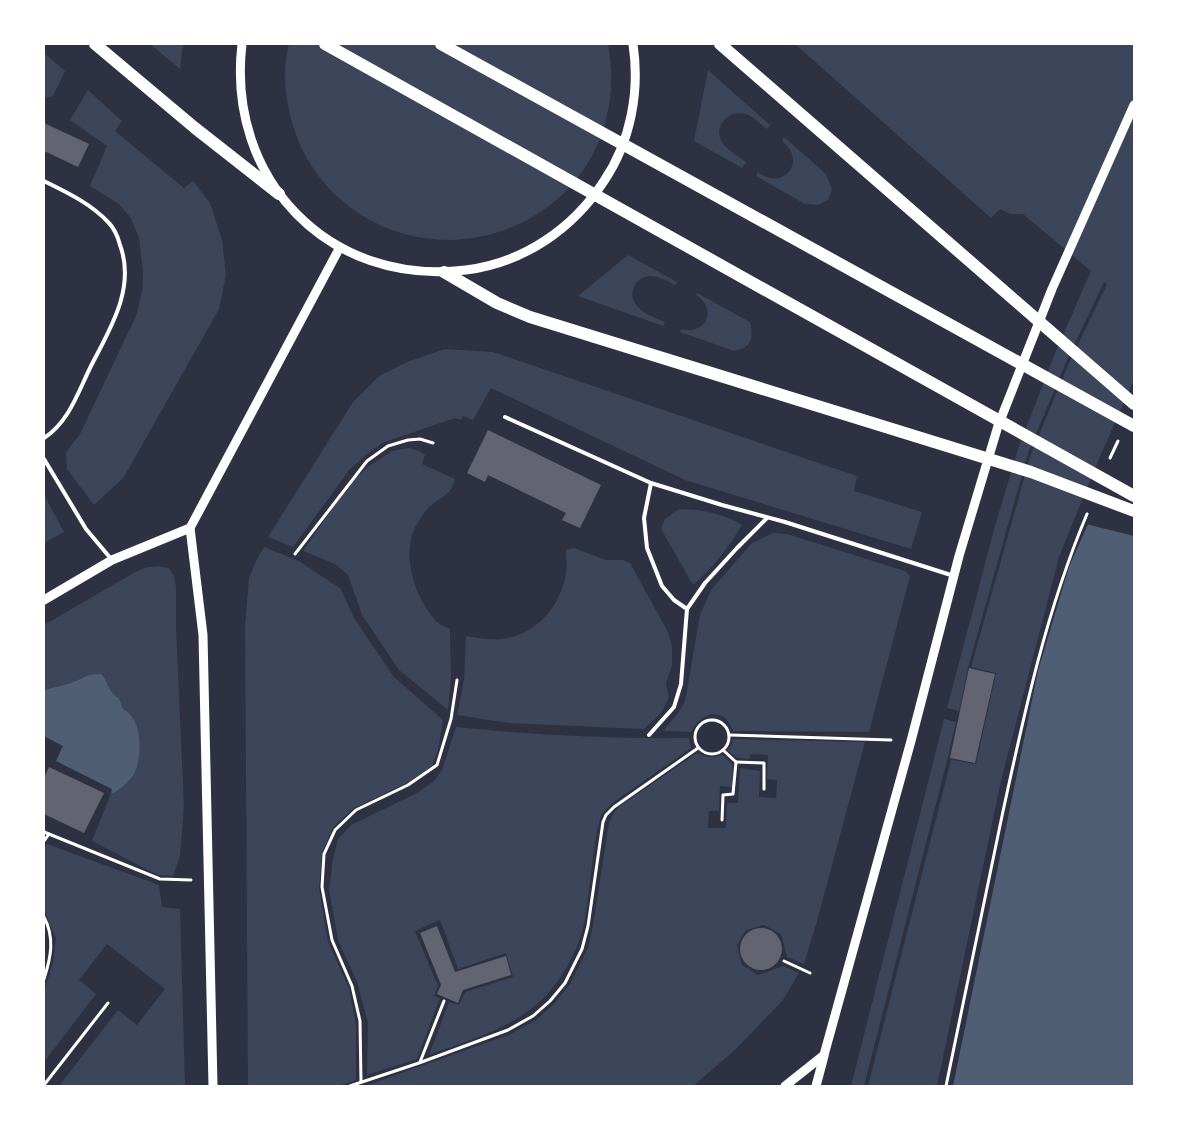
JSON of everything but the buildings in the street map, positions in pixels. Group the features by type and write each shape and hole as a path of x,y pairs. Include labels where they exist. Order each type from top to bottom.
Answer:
{"main road":[{"path":"96,44 195,128 279,194"},
{"path":"325,44 1134,496"},
{"path":"441,44 1134,426"},
{"path":"720,44 1134,404"},
{"path":"444,272 497,303 530,317 1031,472 1134,511"}],"street":[{"path":"242,44 240,83 245,122 259,160 279,194 312,228 340,247 382,265 412,271 444,272 502,262 529,250 554,235 576,216 595,194 611,170 623,144 631,116 635,88 633,44"},
{"path":"816,1086 912,741 954,576 998,426 1052,289 1134,105"},
{"path":"213,1086 204,636 190,528 340,247"},
{"path":"44,600 112,560 190,528"},
{"path":"786,1086 824,1055"}],"lane":[{"path":"44,181 95,210 110,223 124,255 125,278 123,297 116,316 65,420 51,434 44,438"},
{"path":"505,417 651,483 954,576"},
{"path":"44,459 86,529 112,560"},
{"path":"651,483 644,518 647,548 662,586 674,600 687,610"},
{"path":"649,735 674,707 681,684 687,610 706,583 736,548 767,518"}],"path":[{"path":"1109,462 1120,436"},
{"path":"295,554 367,461 388,446 408,440 420,439 433,443"},
{"path":"946,1086 1004,808 1035,672 1068,558 1090,506"},
{"path":"361,1082 360,1021 352,986 332,940 322,887 324,854 335,830 356,810 408,785 437,765 451,719 457,680"},
{"path":"716,720 725,726 728,735 728,742 723,750 712,754 705,753 698,748 695,736 698,726 706,721 716,720"},
{"path":"728,735 875,738 912,741"},
{"path":"350,1086 508,1030 533,1016 550,1001 565,983 582,949 588,926 606,815 614,807 698,748"},
{"path":"723,750 736,762 764,763 764,789"},
{"path":"722,820 723,795 734,794 736,762"},
{"path":"44,832 160,879 209,881"},
{"path":"44,841 48,834"},
{"path":"44,917 52,939 50,962 44,979"},
{"path":"784,961 810,973"},
{"path":"419,1063 444,1001"},
{"path":"44,1085 108,1004"}],"shaded area":[{"path":"150,44 183,44 180,69"},
{"path":"289,44 608,44 611,80 609,106 593,153 572,185 543,210 510,228 473,238 435,239 397,232 350,208 323,181 308,160 293,126 286,91 285,67"},
{"path":"795,44 1134,44 1134,380 1098,461 1059,557 1001,781 937,1086 868,1086 951,760 976,764 996,673 971,667 1031,454 1069,363 1107,284 1104,282 1067,360 1028,453 968,668 959,711 947,708 995,526 1018,449 1055,353 1091,271 1023,214 1010,214 1000,209 991,218"},
{"path":"44,53 65,71 53,96 44,98"},
{"path":"708,70 770,125 767,129 751,116 739,113 733,114 724,120 719,131 722,142 746,162 742,168 694,141"},
{"path":"88,90 122,121 115,131 184,188 193,181 210,203 222,240 226,275 219,309 124,477 94,505 67,469 66,452 80,434 136,316 142,292 143,273 139,238 131,218 119,204 90,186 107,146 70,120"},
{"path":"784,137 826,174 832,190 828,200 818,205 805,204 756,176 758,172 767,177 776,178 789,172 793,157 782,141"},
{"path":"628,255 677,282 675,285 659,277 649,276 644,277 634,287 634,302 646,314 665,322 663,326 578,296"},
{"path":"697,293 750,322 752,333 748,345 734,351 680,332 681,329 690,330 697,328 703,325 706,320 707,307 696,295"},
{"path":"445,349 493,352 857,476 854,491 922,512 911,549 685,480 491,388 473,420 463,416 461,420 455,418 382,443 366,455 350,469 293,547 268,537 353,402 379,376 407,362"},
{"path":"1134,420 1134,1086 953,1086 1038,671 1069,567"},
{"path":"409,448 425,455 422,464 455,479 450,490 429,507 421,517 413,533 410,547 411,570 418,593 437,622 450,629 451,679 448,710 399,670 362,615 348,575 335,564 303,551 349,484 368,467 392,451"},
{"path":"44,495 64,532 44,543"},
{"path":"679,509 711,512 727,517 742,525 720,557 693,585 661,529 665,519"},
{"path":"773,533 787,534 905,571 910,576 869,732 733,731 724,718 713,714 701,719 691,732 663,731 685,701 700,615 711,590 752,543"},
{"path":"264,547 299,561 341,589 354,618 394,677 443,720 438,750 432,766 409,782 354,808 333,827 322,853 319,888 328,942 349,988 356,1025 356,1080 338,1086 248,1086 245,626 249,578"},
{"path":"574,548 606,560 623,560 630,563 668,632 672,647 672,665 666,683 669,698 661,713 644,729 508,723 457,715 464,679 466,636 503,639 519,634 539,623 554,605 559,595 566,573 566,550"},
{"path":"159,566 169,568 174,576 176,587 184,806 180,856 173,876 158,875 92,841 111,793 114,793 134,769 140,751 140,743 133,719 123,709 119,698 112,693 104,678 89,675 71,683 44,690 44,625 137,571"},
{"path":"101,674 112,692 119,698 123,709 130,714 138,729 139,738 139,758 134,774 114,793 111,793 112,789 56,761 63,746 44,736 44,690 71,683 89,675"},
{"path":"944,719 956,722 948,757 864,1086 851,1086"},
{"path":"456,727 573,736 689,738 691,748 611,804 601,815 595,843 583,929 567,967 554,986 540,1001 524,1014 489,1033 429,1055 449,1002 459,1005 465,992 513,977 506,953 458,969 440,920 415,931 438,986 434,996 440,998 417,1059 367,1075 368,1023 357,982 338,940 329,890 338,839 351,825 417,793 434,781 442,770"},
{"path":"733,739 865,742 804,964 787,957 781,934 764,925 746,930 737,945 742,965 758,975 783,966 799,973 783,1000 736,1049 693,1086 365,1086 511,1034 536,1020 554,1004 570,984 588,948 609,822 620,806 697,753 709,757 722,755 733,765 732,787 720,786 719,811 709,811 708,828 726,828 727,803 738,803 740,768 760,771 759,797 776,798 777,780 767,779 768,755 750,754 750,759 737,758 727,750 731,746"},
{"path":"47,844 159,885 162,907 180,909 185,1086 59,1086 118,1010 137,1025 165,989 107,944 79,980 96,994 44,1062 44,991 53,963 56,939 44,910 44,849"}],"pier":[{"path":"1134,417 1134,536 1086,524"}]}
